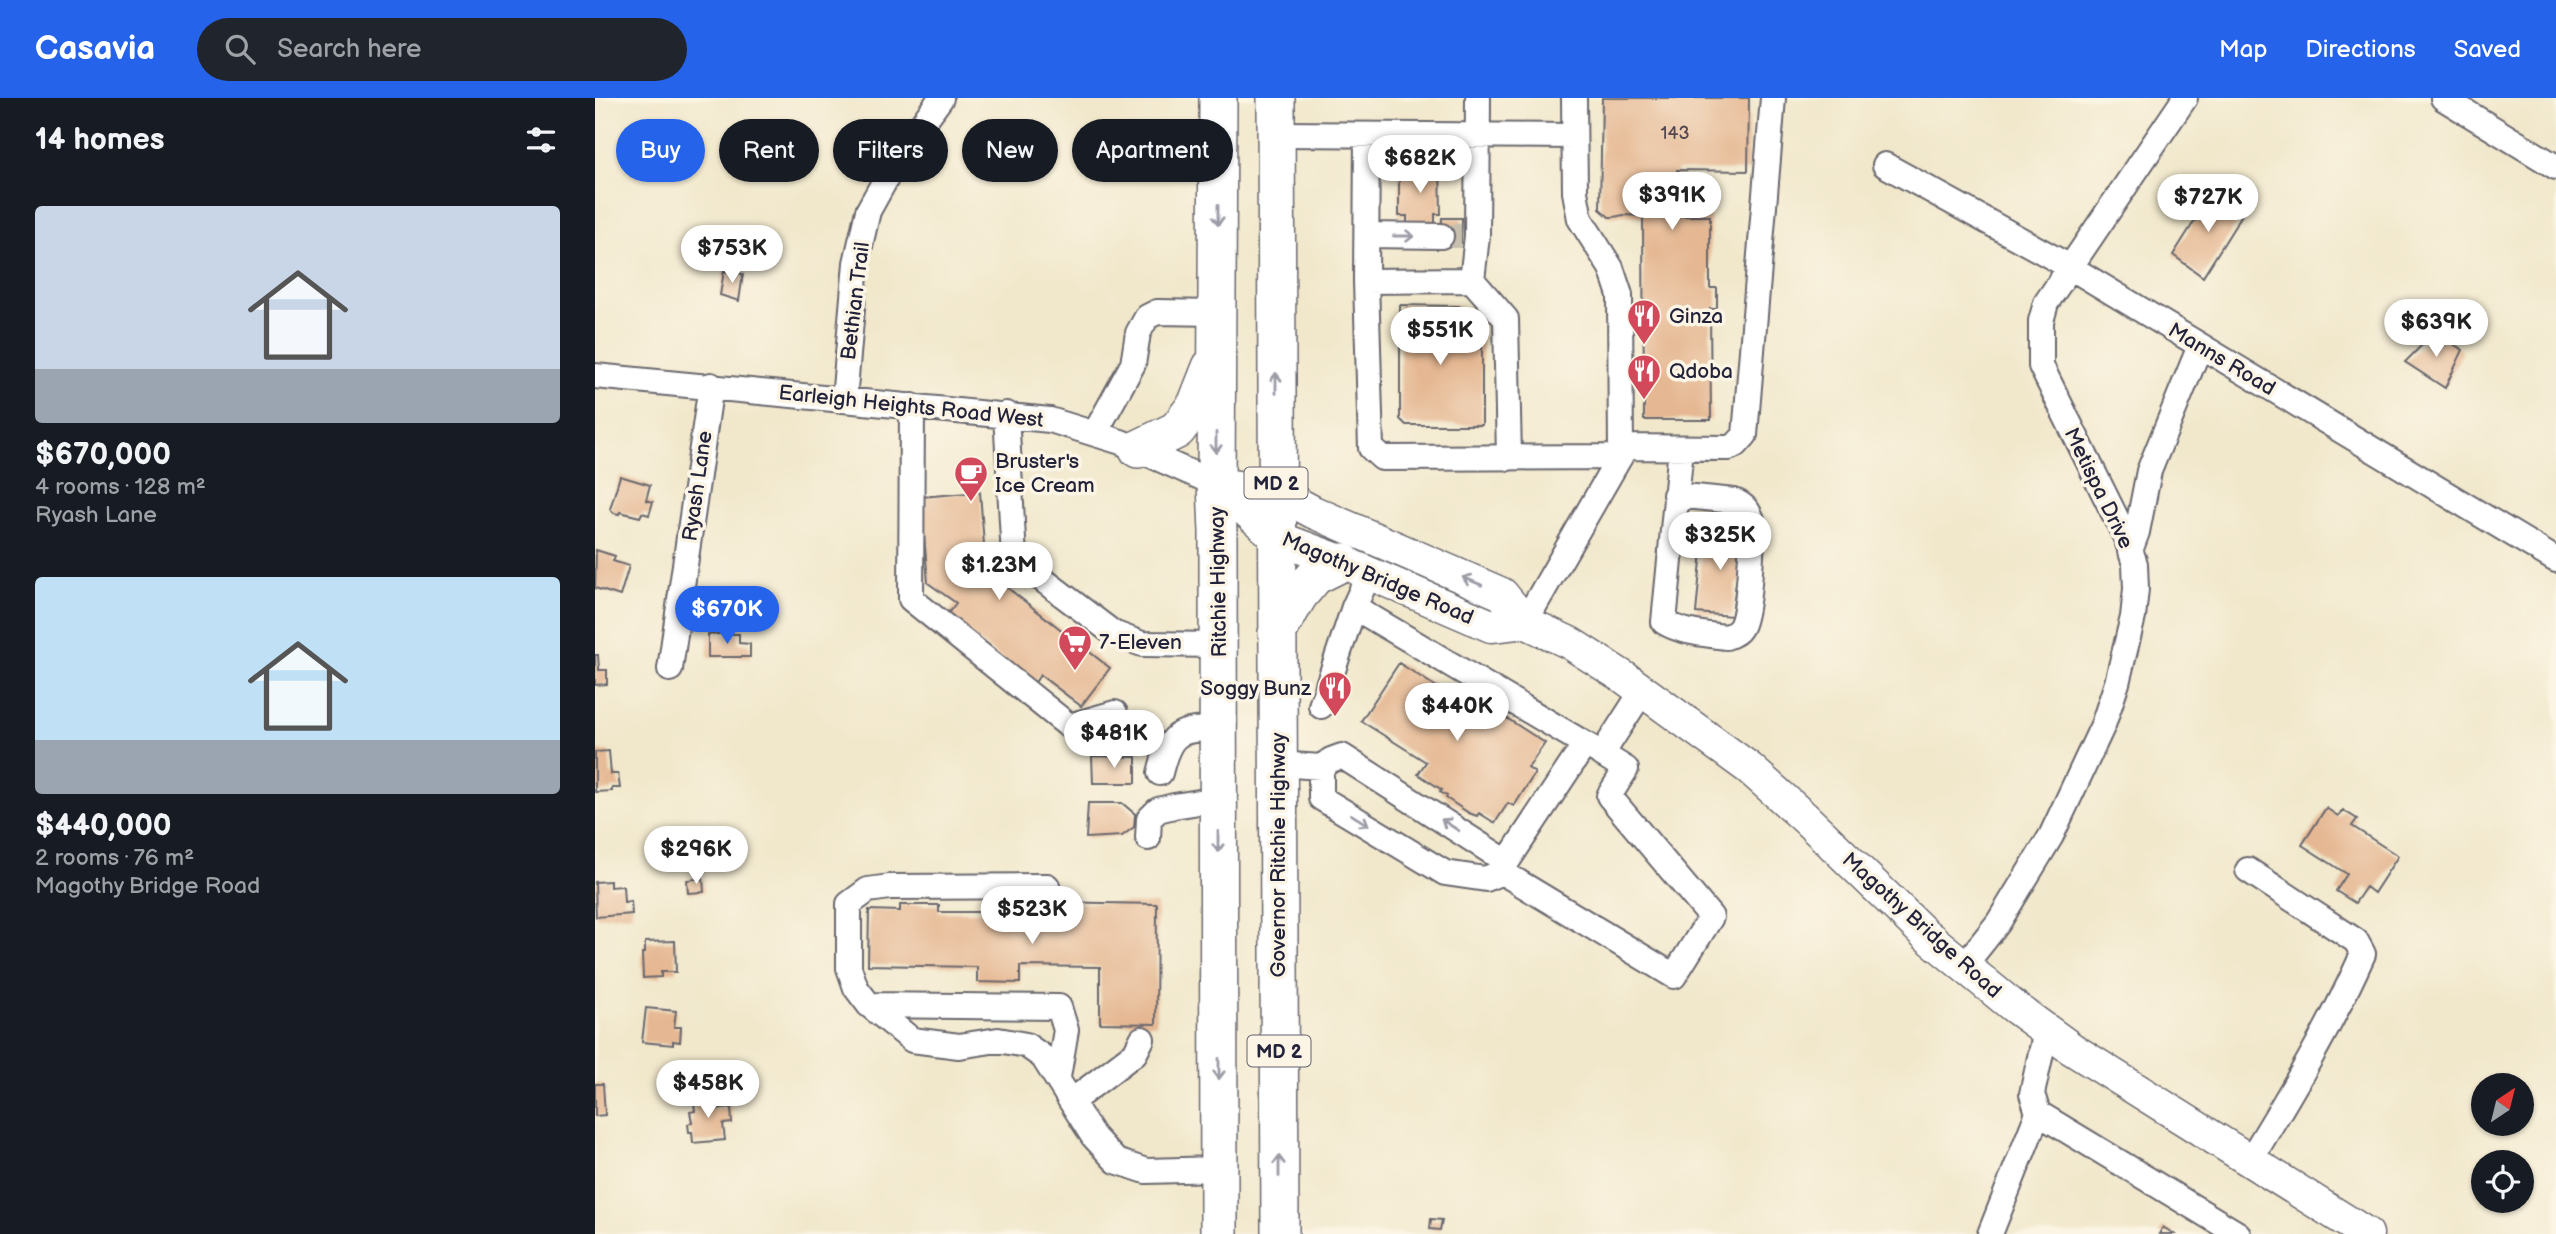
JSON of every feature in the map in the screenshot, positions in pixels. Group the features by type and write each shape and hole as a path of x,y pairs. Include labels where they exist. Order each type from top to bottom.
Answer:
{"highway":[{"name":"Ritchie Highway","path":"1218,98 1216,484 1219,1234"},
{"name":"Governor Ritchie Highway","path":"1276,98 1280,1234"},
{"path":"1138,449 1177,430 1196,405 1217,354"},
{"path":"1277,634 1299,595 1315,576 1356,568"}],"main road":[{"name":"Magothy Bridge Road","path":"1216,484 1276,492 1313,512 1502,594 1525,622 1570,643 1643,690 1715,742 1779,794 1963,967 2046,1030 2367,1234"},
{"name":"Magothy Bridge Road","path":"1216,484 1276,537 1492,626 1525,622"}],"street":[{"name":"Bethian Trail","path":"844,400 856,263 868,211 898,157 941,98"},
{"path":"1478,98 1477,136 1460,236 1472,280 1506,319 1509,458"},
{"path":"1525,622 1621,452 1620,295 1611,268 1580,219 1575,192 1574,98"},
{"path":"1367,135 1366,281 1371,448 1382,458 1509,458 1681,448 1729,449 1741,441 1747,429 1773,98"},
{"name":"Metispa Drive","path":"1963,967 1998,923 2051,836 2102,725 2117,683 2133,617 2135,564 2041,366 2041,321 2046,303 2185,98"},
{"path":"2443,98 2556,167"},
{"path":"1276,134 1574,136"},
{"name":"Manns Road","path":"1885,164 2070,267 2556,560"},
{"path":"1367,236 1460,236"},
{"path":"1366,281 1472,280"},
{"path":"1095,433 1133,364 1138,333 1147,317 1157,312 1217,313"},
{"path":"2130,551 2137,532 2149,471 2200,346"},
{"name":"Earleigh Heights Road West","path":"597,384 711,385 1050,419 1138,449 1216,484"},
{"name":"Ryash Lane","path":"670,669 711,385"},
{"path":"912,406 911,599 1069,726 1115,713"},
{"path":"1006,414 1014,558 1113,634 1142,644 1218,645"},
{"path":"1675,495 1734,501 1751,513 1753,523 1745,613 1740,628 1732,635 1726,637 1675,629 1664,622 1675,495 1681,448"},
{"path":"1321,706 1354,607 1356,568"},
{"path":"1277,764 1321,767 1342,756 1504,866 1674,976 1711,918 1609,796 1626,769 1354,607"},
{"path":"1321,767 1321,797 1445,873 1486,879 1504,866 1643,690"},
{"path":"1160,773 1166,748 1179,734 1190,729 1219,729"},
{"path":"1148,838 1149,819 1158,810 1218,799"},
{"path":"2248,870 2356,941 2363,954 2309,1063 2250,1160"},
{"path":"1047,886 890,887 868,890 849,904 849,968 856,988 869,1005 912,1040 959,1046 999,1040 1026,1045 1043,1057 1093,1136 1116,1161 1146,1171 1219,1170"},
{"path":"869,1005 1059,1007 1066,1030 1058,1077"},
{"path":"1990,1234 2038,1113 2032,1094 2046,1030"},
{"path":"1072,1101 1135,1053 1142,1040"},
{"path":"2038,1113 2238,1234"}],"building":[{"path":"1602,98 1749,98 1748,171 1677,170 1676,216 1710,216 1710,288 1717,288 1717,309 1710,309 1711,420 1644,420 1643,216 1609,217 1600,209"},
{"path":"1399,166 1440,166 1441,214 1435,214 1435,227 1407,227 1407,216 1399,216"},
{"path":"2213,192 2243,213 2203,277 2173,255"},
{"path":"1442,218 1462,218 1461,243 1441,242"},
{"path":"724,271 743,274 739,301 720,295"},
{"path":"1400,305 1459,306 1482,329 1482,425 1406,425 1400,419"},
{"path":"2434,333 2463,350 2445,388 2405,362"},
{"path":"620,476 650,485 646,500 653,502 649,515 642,513 640,517 620,512 619,514 610,509"},
{"path":"980,492 986,571 1110,668 1081,706 1040,675 1034,684 946,616 956,603 928,583 921,497"},
{"path":"1704,529 1745,533 1740,583 1736,583 1732,616 1696,613"},
{"path":"596,550 615,556 613,561 629,566 620,596 595,588"},
{"path":"708,634 739,634 739,643 750,644 750,657 708,657"},
{"path":"595,655 598,655 599,670 607,670 607,684 595,685"},
{"path":"1399,663 1446,693 1441,701 1456,711 1468,693 1545,743 1528,768 1535,773 1514,806 1508,803 1495,823 1479,813 1477,816 1469,813 1446,798 1447,796 1440,792 1442,790 1418,774 1426,762 1361,721"},
{"path":"609,751 611,774 618,774 620,788 595,792 595,752"},
{"path":"1092,756 1136,757 1136,783 1093,783"},
{"path":"1088,803 1122,803 1135,814 1134,827 1122,836 1086,838"},
{"path":"2326,808 2338,816 2343,810 2357,819 2352,826 2398,856 2374,893 2366,887 2355,903 2336,891 2347,874 2302,845"},
{"path":"703,878 704,892 688,893 687,880"},
{"path":"610,881 610,887 623,886 624,902 631,901 632,914 596,917 595,882"},
{"path":"988,901 1157,904 1156,1024 1100,1023 1100,967 1020,966 1020,983 977,982 977,967 868,965 869,910 900,911 900,905 939,905 939,912 988,912"},
{"path":"675,941 676,972 661,972 661,977 643,978 642,953 645,953 645,942"},
{"path":"646,1008 676,1011 674,1027 681,1027 680,1042 673,1041 673,1045 642,1042"},
{"path":"595,1084 603,1084 605,1115 595,1116"},
{"path":"712,1092 714,1109 731,1107 732,1123 723,1124 725,1140 693,1143 688,1124 692,1122 690,1112 695,1111 693,1094"},
{"path":"1431,1219 1442,1220 1440,1230 1430,1229"},
{"path":"2163,1227 2174,1234 2159,1234"}],"tunnel":[{"path":"1441,236 1461,236"}],"place":[{"name":"Ginza","path":"1644,346"},
{"name":"Qdoba","path":"1644,401"},
{"name":"Bruster's Ice Cream","path":"971,503"},
{"name":"7-Eleven","path":"1075,672"},
{"name":"Soggy Bunz","path":"1335,718"}]}
